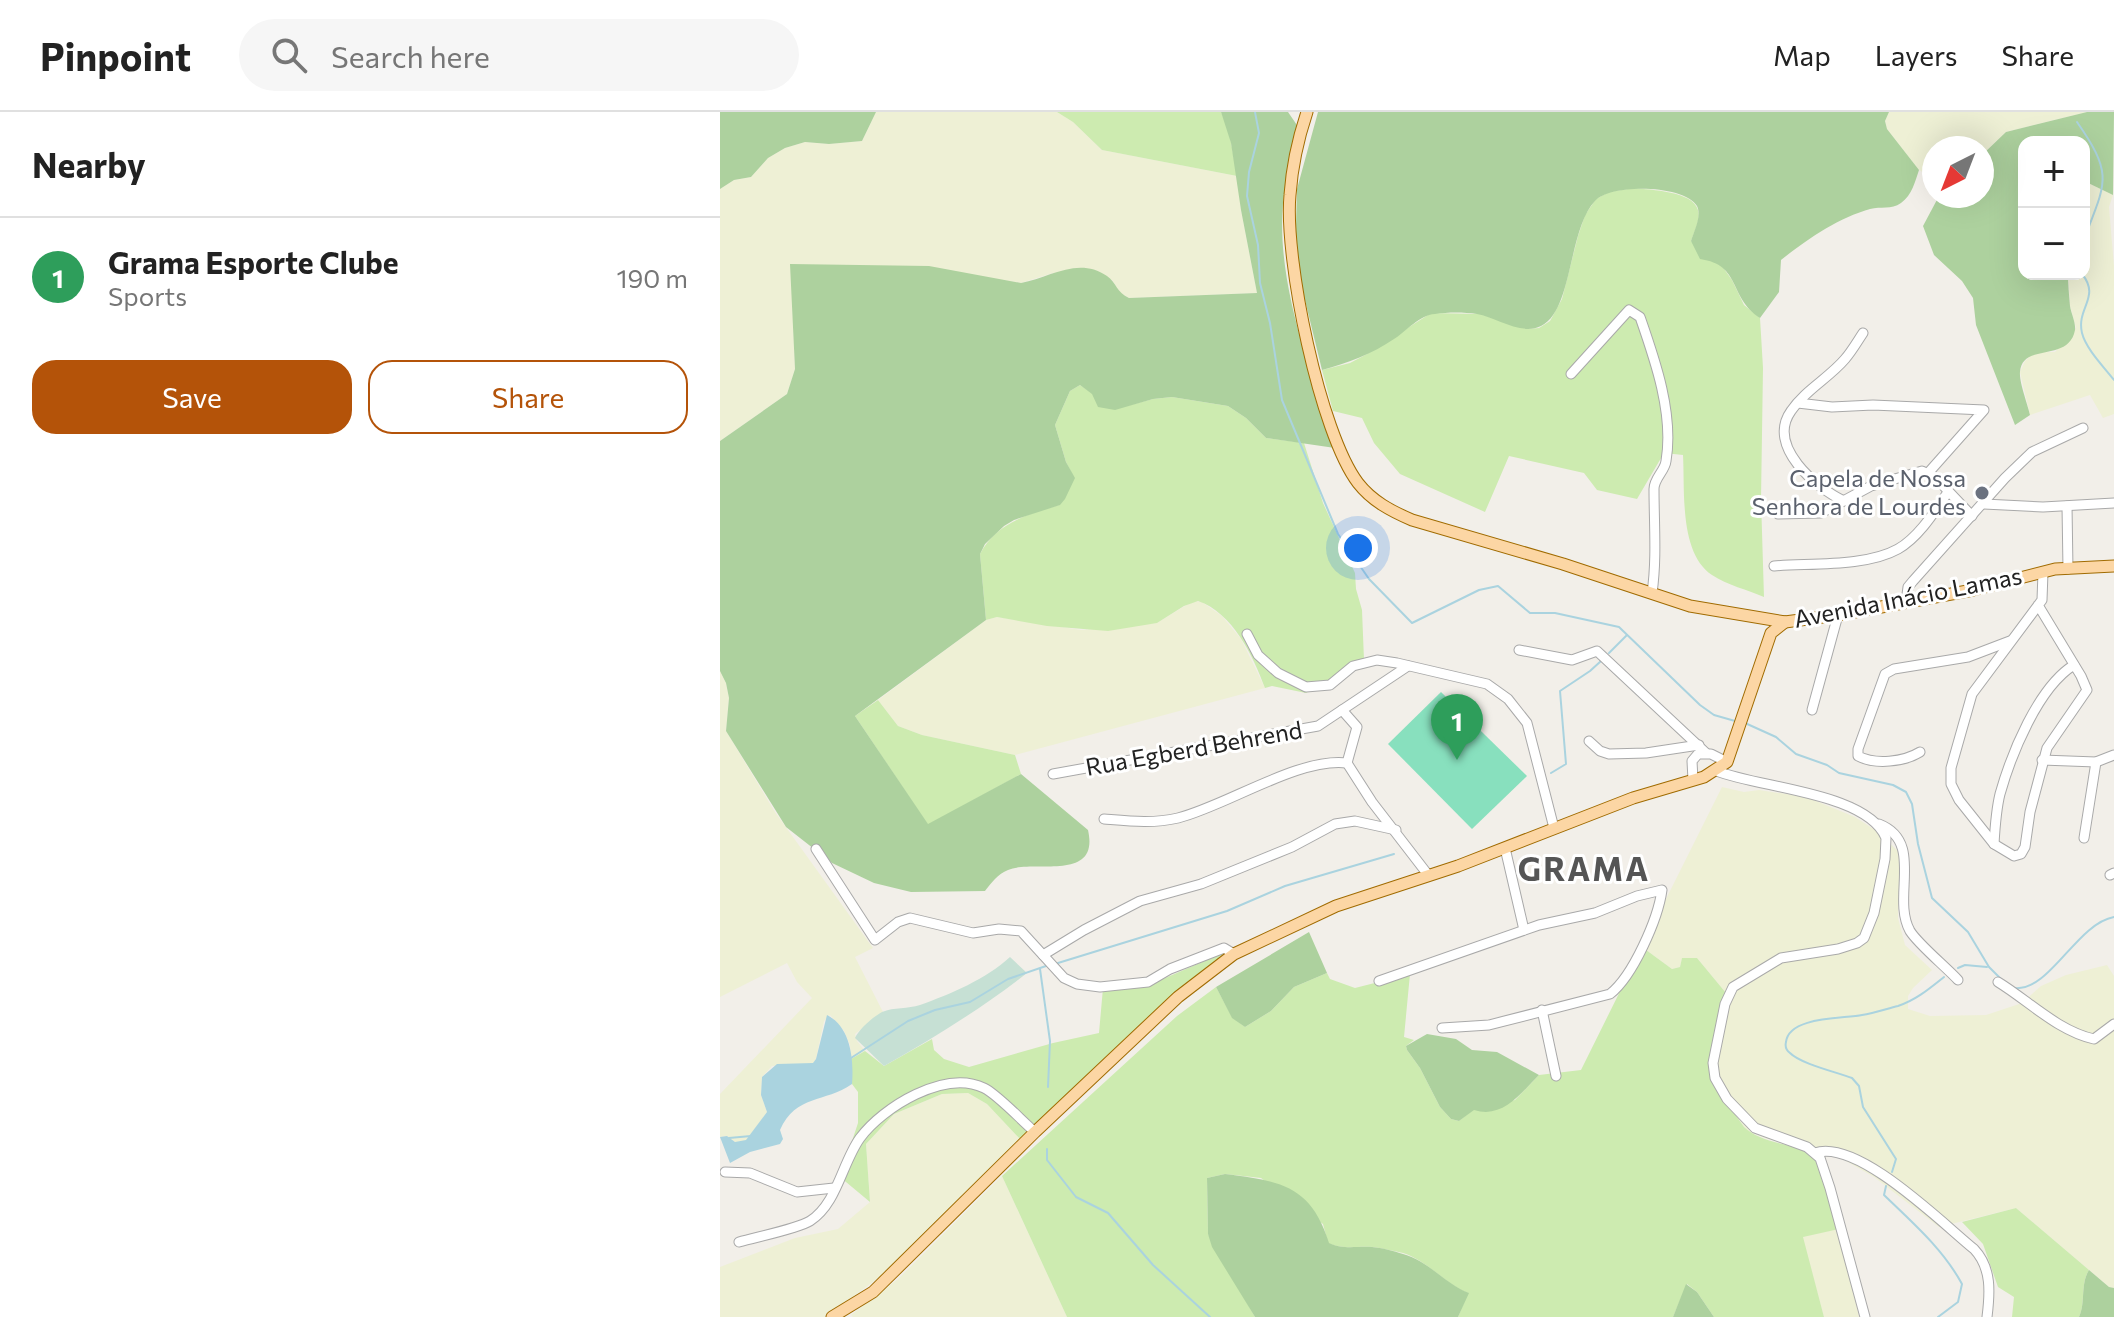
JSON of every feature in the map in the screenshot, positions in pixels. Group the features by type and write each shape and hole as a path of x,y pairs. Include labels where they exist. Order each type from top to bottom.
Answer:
{"main road":[{"name":"Avenida Inácio Lamas","path":"1307,112 1297,144 1289,198 1292,266 1314,365 1338,443 1357,481 1389,510 1412,520 1690,606 1785,622 1973,590 2043,572 2114,566"},
{"path":"832,1317 873,1292 1178,997 1234,954 1336,906 1429,876 1633,798 1717,771 1727,762 1771,633 1785,622"}],"street":[{"path":"1571,374 1629,310 1640,317 1661,378 1666,426 1666,464 1654,483 1656,549 1652,593"},
{"path":"1844,501 1827,493 1804,474 1787,443 1785,425 1790,412 1845,360 1863,333"},
{"path":"1778,514 1821,513 1871,486 1910,473 1929,472 1984,410 1873,405 1832,407 1798,403"},
{"path":"1906,602 1908,587 2005,478 2032,452 2083,428"},
{"path":"1929,472 1972,516"},
{"path":"1774,566 1839,563 1895,551 1912,537 1948,492"},
{"path":"1984,504 2022,507 2114,503"},
{"path":"2067,506 2068,569"},
{"path":"2038,605 2085,683 2086,693 2050,741 2042,760 2023,852 2014,856 1997,847 1955,794 1950,773 1972,694 2044,595 2043,572"},
{"path":"1812,710 1838,615"},
{"path":"1247,634 1258,655 1278,673 1306,687 1330,685 1353,666 1377,660 1487,684 1508,699 1527,723 1554,828"},
{"path":"1920,752 1913,757 1886,761 1858,756 1885,674 1894,669 1968,657 2010,641"},
{"path":"1519,650 1572,660 1597,651 1703,749 1727,762"},
{"path":"1997,847 2000,795 2022,738 2049,688 2074,665"},
{"name":"Rua Egberd Behrend","path":"1053,774 1318,726 1408,666"},
{"path":"1342,710 1357,727 1347,763 1372,802 1429,876"},
{"path":"1589,741 1606,754 1703,749"},
{"path":"1693,780 1693,758 1703,749"},
{"path":"2042,760 2096,762 2114,755"},
{"path":"1104,819 1141,823 1178,818 1302,769 1332,761 1347,763"},
{"path":"2084,838 2096,762"},
{"path":"1717,771 1818,795 1892,830 1901,843 1908,927 1958,980"},
{"path":"1043,955 1140,901 1201,884 1292,847 1335,824 1355,821 1396,830"},
{"path":"1865,1317 1820,1158 1815,1153 1755,1128 1727,1099 1715,1078 1713,1063 1727,995 1734,985 1781,958 1838,949 1864,938 1874,913 1885,859 1886,838 1873,822"},
{"path":"1505,848 1524,930"},
{"path":"816,849 875,940 898,922 910,918 973,933 999,929 1021,931 1064,978 1077,984 1100,987 1148,982 1170,969 1224,948 1234,954"},
{"path":"1379,981 1524,930 1595,913 1637,896 1662,890 1648,933 1614,991 1605,996 1489,1025 1442,1028"},
{"path":"1998,982 2062,1027 2081,1035 2094,1039 2114,1024"},
{"path":"1542,1010 1556,1076"},
{"path":"739,1242 810,1222 828,1202 861,1137 887,1112 922,1090 960,1083 984,1088 1035,1132"},
{"path":"1815,1153 1833,1151 1876,1169 1974,1249 1983,1262 1990,1286 1987,1317"},
{"path":"725,1172 750,1173 797,1192 834,1188"}],"green space":[{"path":"720,112 876,112 862,141 829,144 805,142 785,148 768,158 751,177 734,180 720,189"},
{"path":"876,112 1057,112 1073,122 1102,150 1237,176 1257,293 1129,298 1120,293 1112,280 1053,273 1021,283 987,278 792,295 795,369 787,394 720,441 720,189 734,180 751,177 768,158 785,148 805,142 829,144 862,141"},
{"path":"1057,112 1221,112 1229,131 1237,176 1102,150 1073,122"},
{"path":"1221,112 1288,112 1301,131 1284,194 1282,234 1285,265 1297,327 1335,448 1266,438 1246,418 1228,406 1172,397 1115,410 1098,407 1092,394 1080,385 1070,391 1055,425 1066,462 1075,478 1060,505 1014,520 985,544 980,554 986,620 855,716 928,824 1021,774 1088,830 1089,846 1084,857 1062,866 1008,870 985,891 911,892 874,883 832,863 786,827 726,731 729,698 720,671 720,441 787,394 795,369 790,264 929,266 1021,283 1064,270 1085,268 1107,276 1129,298 1257,293 1231,143"},
{"path":"1318,112 1889,112 1885,121 1887,129 1919,170 1910,192 1901,203 1846,218 1812,237 1781,260 1779,292 1760,318 1743,301 1723,268 1700,259 1691,241 1698,210 1690,199 1664,190 1631,189 1603,195 1586,214 1559,304 1541,326 1525,329 1472,313 1429,315 1377,349 1322,370 1295,259 1297,189"},
{"path":"1889,112 2087,112 2006,132 1994,144 1994,136 1922,136 1922,172 1887,129 1885,121"},
{"path":"2087,112 2114,112 2113,195 2090,184 2090,136 2018,136 2018,280 2068,280 2075,330 2064,346 2029,357 2023,363 2020,376 2030,415 2015,425 1976,325 1973,298 1962,281 1934,255 1923,226 1933,208 1994,208 1994,144 2006,132"},
{"path":"2090,184 2113,195 2109,207 2114,266 2114,414 2103,418 2090,395 2030,415 2020,372 2030,356 2055,352 2076,328 2070,306 2068,280 2090,280"},
{"path":"1634,188 1680,195 1695,204 1699,217 1691,241 1709,259 1722,266 1744,305 1760,318 1764,597 1731,585 1701,565 1689,537 1686,520 1683,455 1664,453 1637,499 1597,490 1584,473 1509,456 1485,512 1400,474 1374,443 1362,418 1333,411 1322,370 1350,363 1431,313 1480,314 1528,329 1539,328 1550,321 1562,299 1585,215 1596,199 1609,192"},
{"path":"1080,385 1115,409 1172,397 1228,406 1246,418 1266,438 1304,443 1323,503 1355,573 1362,610 1364,660 1306,693 1272,686 1265,688 1248,650 1231,625 1222,615 1198,601 1157,623 1108,631 1047,626 997,617 986,620 980,554 1004,527 1025,516 1059,505 1074,478 1055,425 1070,391"},
{"path":"1193,601 1202,602 1222,616 1241,639 1265,688 1015,755 922,735 898,726 878,700 986,620 997,617 1081,630 1157,623"},
{"path":"720,671 729,698 726,731 775,812 873,948 855,957 883,1012 855,1034 865,1051 851,1059 850,1045 844,1031 830,1015 824,1021 813,1064 772,1066 762,1077 761,1095 767,1112 746,1141 735,1142 727,1136 720,1137 720,1094 812,998 797,982 787,963 720,997"},
{"path":"1441,692 1527,776 1472,829 1388,744"},
{"path":"878,700 898,726 922,735 1015,755 1021,774 928,825 855,716"},
{"path":"1722,787 1806,797 1855,817 1878,832 1900,853 1898,918 1905,945 1932,970 1908,996 1908,1009 1930,1016 1986,1015 2022,1003 2041,986 2066,975 2107,965 2114,976 2114,1288 2016,1208 1939,1227 1874,1177 1834,1154 1768,1139 1744,1127 1713,1083 1726,993 1697,958 1682,958 1680,967 1672,969 1642,947"},
{"path":"1309,932 1327,973 1294,987 1271,1011 1245,1027 1232,1018 1216,987"},
{"path":"1237,947 1020,1139 987,1104 968,1093 942,1094 894,1114 866,1144 870,1202 840,1177 858,1123 858,1092 852,1084 851,1059 865,1051 884,1066 932,1039 934,1050 944,1059 969,1067 1099,1033 1103,988 1142,988"},
{"path":"1642,947 1672,969 1680,967 1682,958 1697,958 1726,993 1713,1083 1744,1127 1771,1141 1824,1152 1839,1229 1803,1237 1824,1317 1714,1317 1697,1292 1687,1284 1673,1317 1458,1317 1468,1293 1420,1261 1384,1249 1328,1243 1323,1224 1261,1178 1225,1174 1207,1178 1208,1234 1255,1317 1067,1317 1002,1176 1177,1016 1216,987 1232,1017 1245,1027 1271,1011 1294,987 1327,973 1330,979 1355,988 1410,974 1404,1037 1414,1040 1406,1046 1407,1050 1440,1107 1451,1119 1459,1121 1474,1109 1515,1100 1539,1075 1581,1070"},
{"path":"1010,957 1027,973 957,1022 884,1066 855,1038 882,1012 915,1006 944,996 979,979"},
{"path":"1427,1034 1456,1039 1472,1050 1497,1052 1539,1075 1518,1097 1502,1108 1484,1112 1474,1110 1459,1121 1451,1119 1440,1107 1407,1050 1406,1046"},
{"path":"968,1093 987,1104 1020,1139 881,1276 825,1317 720,1317 720,1267 795,1238 838,1229 870,1202 866,1144 894,1114 942,1094"},
{"path":"1225,1174 1291,1189 1313,1209 1329,1243 1384,1249 1421,1262 1469,1293 1458,1317 1255,1317 1212,1247 1208,1234 1207,1178"},
{"path":"1002,1176 1067,1317 851,1315 898,1279"},
{"path":"2016,1208 2089,1270 2079,1317 2012,1317 2014,1297 1998,1287 1983,1244 1962,1222"},
{"path":"1839,1229 1859,1317 1824,1317 1802,1236"},
{"path":"2089,1270 2114,1288 2114,1317 2079,1317"},
{"path":"1686,1284 1697,1292 1714,1317 1673,1317"}],"water":[{"path":"827,1015 835,1020 846,1036 851,1055 852,1084 794,1110 780,1130 783,1139 780,1144 750,1152 730,1163 720,1137 727,1136 735,1142 746,1140 767,1112 761,1095 762,1077 777,1064 813,1063"}],"waterway":[{"path":"1255,112 1259,133 1249,172 1247,196 1258,245 1260,283 1270,323 1282,400 1338,534 1369,579 1412,623 1479,590 1498,586 1530,613 1555,613 1619,627 1700,705 1714,715 1735,721"},
{"path":"2077,122 2097,155 2103,179 2090,223"},
{"path":"2086,280 2089,296 2082,316 2082,333 2091,351 2114,380"},
{"path":"1609,653 1627,635"},
{"path":"1551,773 1566,764 1560,691 1601,661"},
{"path":"1745,723 1776,737 1796,754 1827,765 1839,773 1893,785 1906,792 1912,804 1918,844 1932,898 1968,932 1989,967 2000,978"},
{"path":"1058,963 1227,911 1285,886 1394,854"},
{"path":"2014,988 2039,980 2087,932 2100,922 2114,917"},
{"path":"1958,968 1965,965 1987,967"},
{"path":"851,1058 908,1021 935,1010 970,1002 1008,979 1046,966"},
{"path":"1040,969 1050,1041 1048,1087"},
{"path":"1892,1172 1896,1159 1863,1107 1859,1086 1852,1078 1795,1057 1787,1049 1786,1042 1797,1027 1818,1020 1898,1006 1917,997 1944,977"},
{"path":"729,1138 751,1136"},
{"path":"1047,1149 1047,1160 1076,1197 1108,1213 1153,1265 1210,1317"},
{"path":"1886,1186 1884,1195 1937,1248 1962,1284 1958,1302 1938,1317"}],"place":[{"name":"Capela de Nossa Senhora de Lourdes","path":"1982,493"},
{"name":"Grama Esporte Clube","path":"1457,760"}],"district":[{"name":"GRAMA","path":"1584,870"}]}
